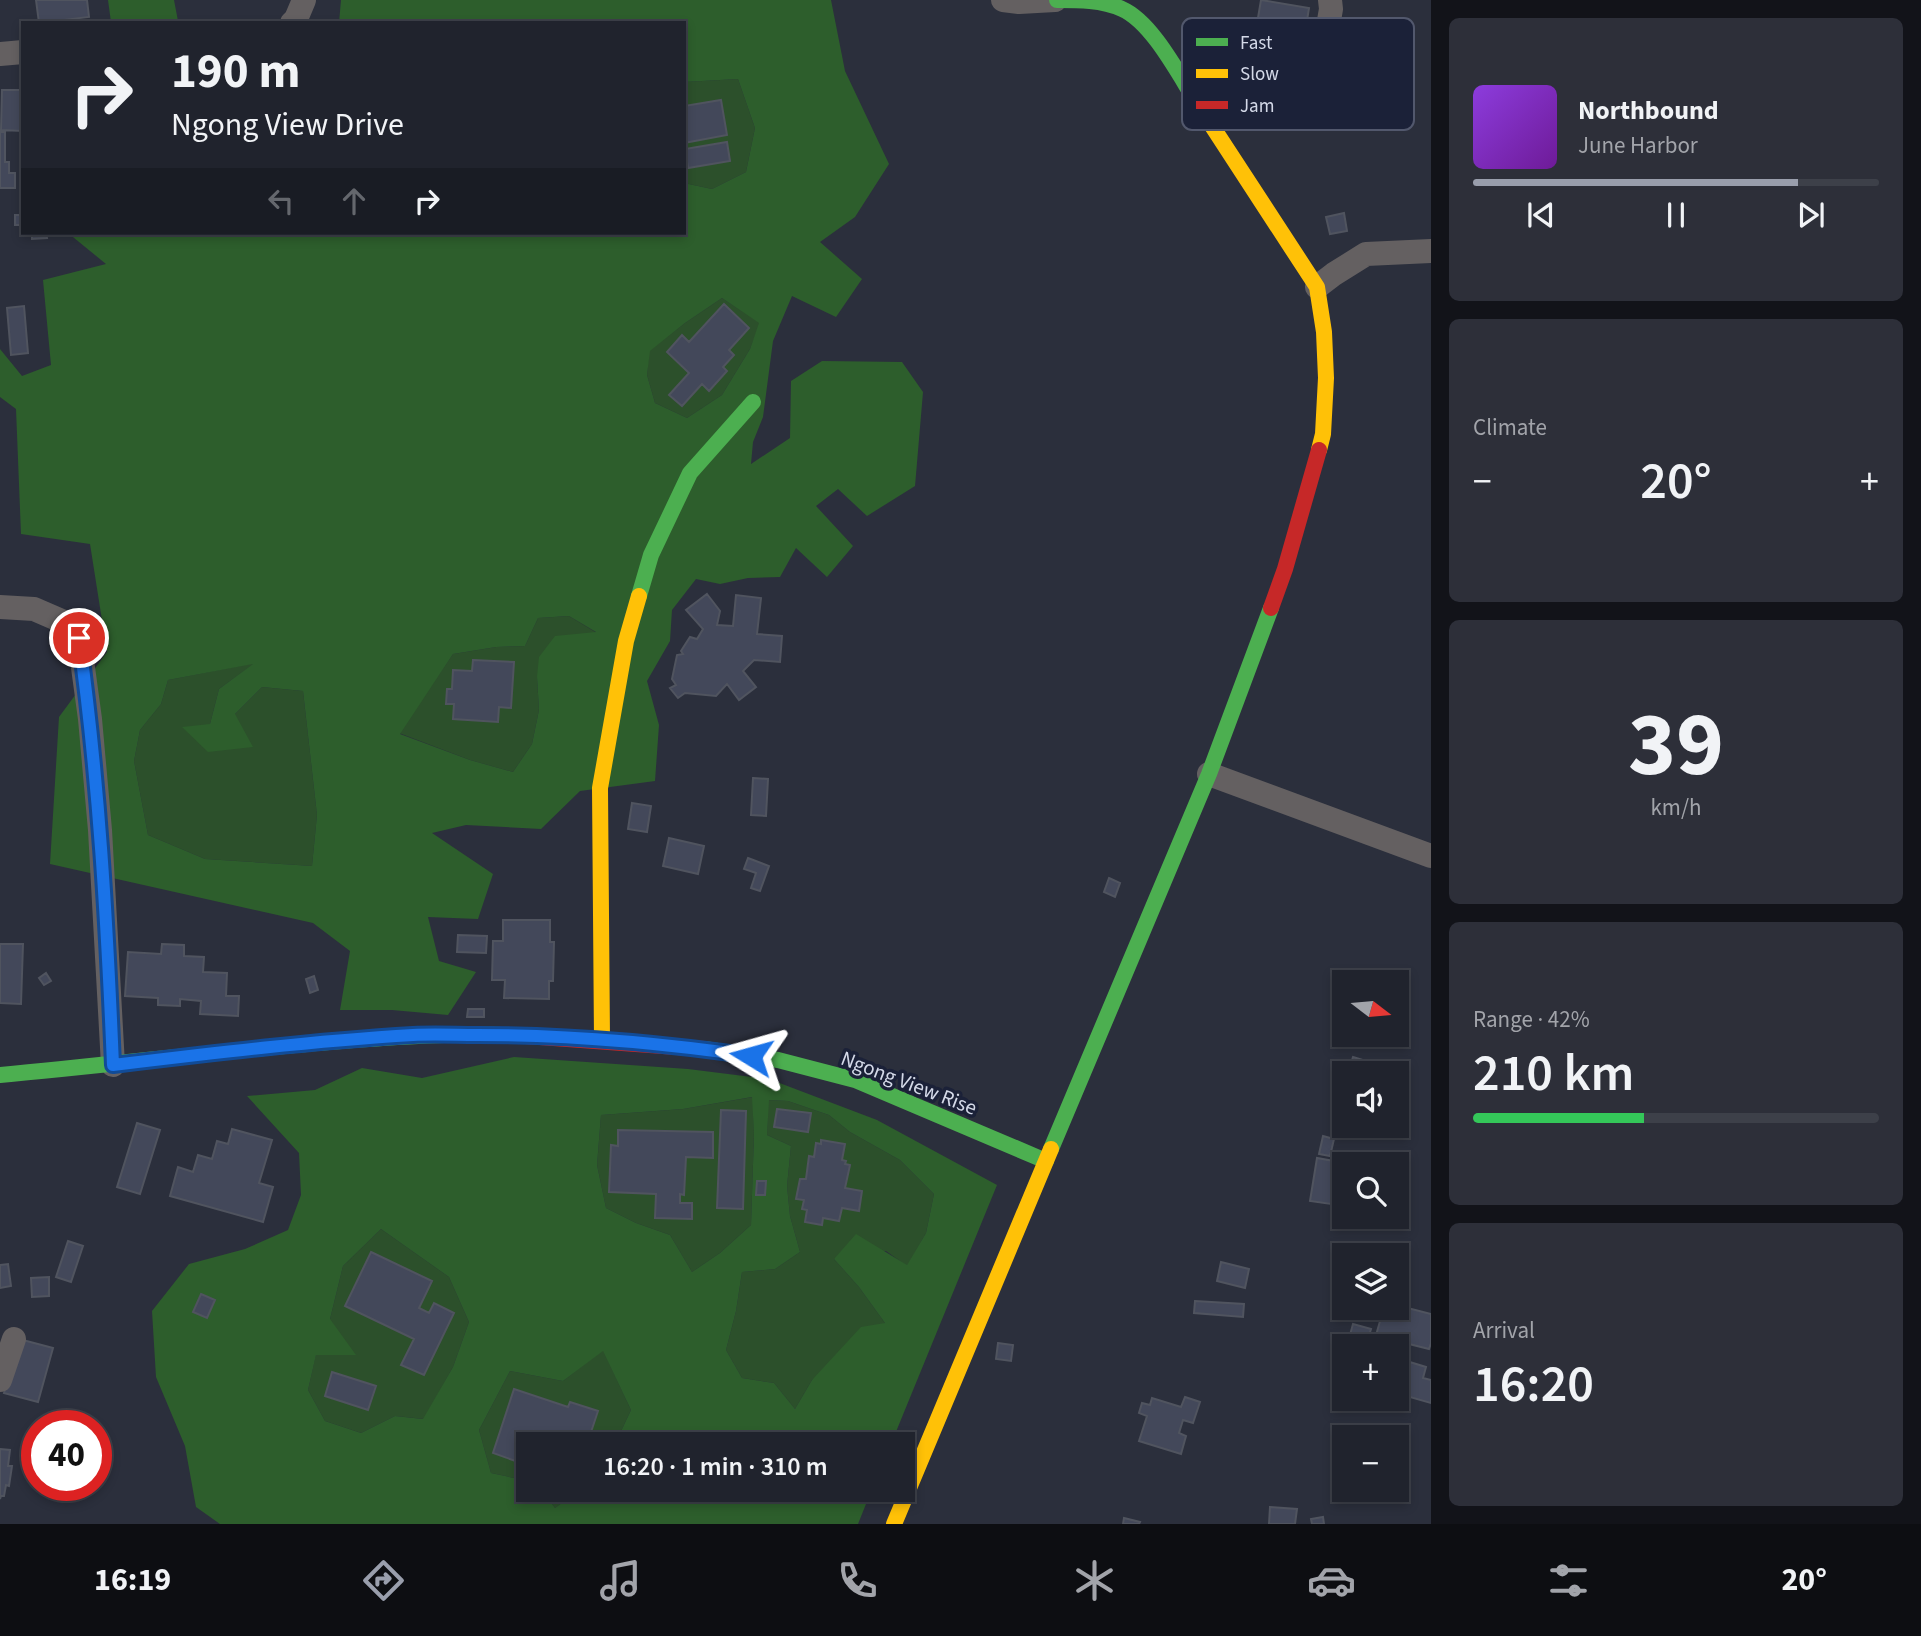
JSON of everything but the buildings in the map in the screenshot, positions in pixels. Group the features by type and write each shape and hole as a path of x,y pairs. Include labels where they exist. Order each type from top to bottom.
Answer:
{"street":[{"path":"294,21 304,0"},
{"path":"1003,0 1085,0 1120,3 1151,33 1182,80"},
{"path":"1329,18 1330,0"},
{"path":"0,54 21,52"},
{"path":"894,1524 1209,774 1285,569 1323,434 1326,378 1324,332 1317,287 1214,130"},
{"path":"1317,287 1366,254 1431,251"},
{"path":"602,1040 600,788 626,640 651,555 690,473 753,402"},
{"path":"0,607 34,609 64,622 79,638 90,719 100,830 113,1065"},
{"path":"1209,774 1431,856"},
{"name":"Ngong View Rise","path":"0,1075 254,1048 415,1035 516,1035 602,1040 699,1048 778,1060 855,1080 1046,1161"},
{"path":"0,1380 14,1339"}],"green space":[{"path":"108,0 174,0 178,21 111,21"},
{"path":"341,0 831,0 845,71 889,164 855,217 820,242 862,279 836,317 792,296 773,341 763,417 753,442 751,464 790,438 791,381 822,361 902,362 923,392 915,486 867,516 838,489 816,506 853,546 827,577 796,548 780,577 748,578 720,584 696,579 672,610 670,641 647,681 659,725 655,781 580,791 541,829 466,825 432,833 493,874 478,919 428,917 439,961 476,972 448,1015 392,1010 340,1010 350,951 313,923 50,864 59,717 107,652 90,544 21,534 16,409 0,397 0,349 22,376 51,365 43,280 106,264 70,235 686,235 686,183 712,189 746,172 755,128 738,79 686,82 686,21 339,21","holes":["722,298 759,323 750,349 722,395 687,418 655,403 647,375 650,351 685,323","569,616 596,632 555,636 539,657 539,710 532,744 513,772 470,760 400,734 453,654 496,647 525,646 538,618","253,664 219,689 210,724 182,727 208,752 253,747 235,714 262,687 303,691 317,815 312,866 205,859 148,835 134,761 140,730 161,704 168,680"]},
{"path":"738,79 755,128 746,172 712,189 686,183 686,82"},
{"path":"722,298 760,323 750,349 722,395 687,418 655,403 647,375 649,351"},
{"path":"569,616 597,633 537,677 539,710 532,744 513,772 470,760 399,733 453,654 496,647 525,646 538,618"},
{"path":"255,663 219,689 210,724 208,752 235,714 262,687 303,691 317,815 312,866 205,859 148,835 134,761 140,730 161,704 168,680"},
{"path":"514,1057 688,1069 769,1079 877,1120 997,1185 896,1432 621,1432 631,1410 603,1351 563,1381 510,1371 479,1430 491,1473 516,1478 516,1502 551,1502 555,1508 563,1502 867,1502 858,1524 220,1524 196,1507 185,1446 156,1377 152,1311 189,1264 245,1249 288,1230 301,1195 299,1153 247,1096 315,1090 362,1068 422,1078","holes":["752,1097 754,1134 751,1225 720,1253 692,1272 670,1235 636,1223 606,1208 597,1165 601,1115 683,1109","769,1100 788,1101 829,1115 850,1132 900,1160 934,1194 926,1233 907,1265 856,1234 834,1259 859,1287 885,1323 861,1327 812,1380 795,1409 774,1383 742,1378 726,1350 742,1272 775,1269 800,1252 790,1216 787,1186 791,1146 767,1135","381,1229 449,1277 469,1322 453,1367 423,1419 395,1416 361,1433 325,1421 308,1390 316,1355 356,1355 330,1319 343,1266"]},
{"path":"753,1097 751,1225 720,1253 692,1272 670,1235 636,1223 606,1208 597,1165 601,1115 683,1109"},
{"path":"768,1100 788,1101 829,1115 850,1132 900,1160 934,1194 926,1233 907,1266 886,1251 834,1259 859,1287 885,1323 812,1380 795,1409 774,1383 742,1378 726,1350 742,1272 775,1269 800,1252 790,1216 787,1186 791,1146 767,1135"},
{"path":"381,1229 449,1277 469,1322 453,1367 424,1419 395,1416 361,1433 325,1421 308,1390 343,1266"},
{"path":"603,1350 631,1410 621,1432 516,1432 516,1478 491,1473 479,1430 510,1371 563,1381"},
{"path":"551,1502 563,1502 555,1508"}],"traffic: fast":[{"path":"1057,0 1082,0 1122,9 1144,25 1182,79"},
{"path":"639,596 651,555 690,473 753,402"},
{"path":"1051,1149 1209,774 1271,608"},
{"path":"0,1075 353,1040 452,1035 526,1036"},
{"path":"704,1049 778,1060 855,1080 1046,1161"}],"traffic: slow":[{"path":"1215,130 1317,287 1324,332 1326,378 1323,434 1319,450"},
{"path":"602,1040 600,788 626,641 639,596"},
{"path":"894,1524 1051,1149"}],"traffic: jam":[{"path":"1271,608 1319,450"},
{"path":"526,1036 704,1049"}],"route":[{"path":"79,638 90,719 100,830 113,1065 254,1048 415,1035 516,1035 602,1040 699,1048 751,1056"}]}
